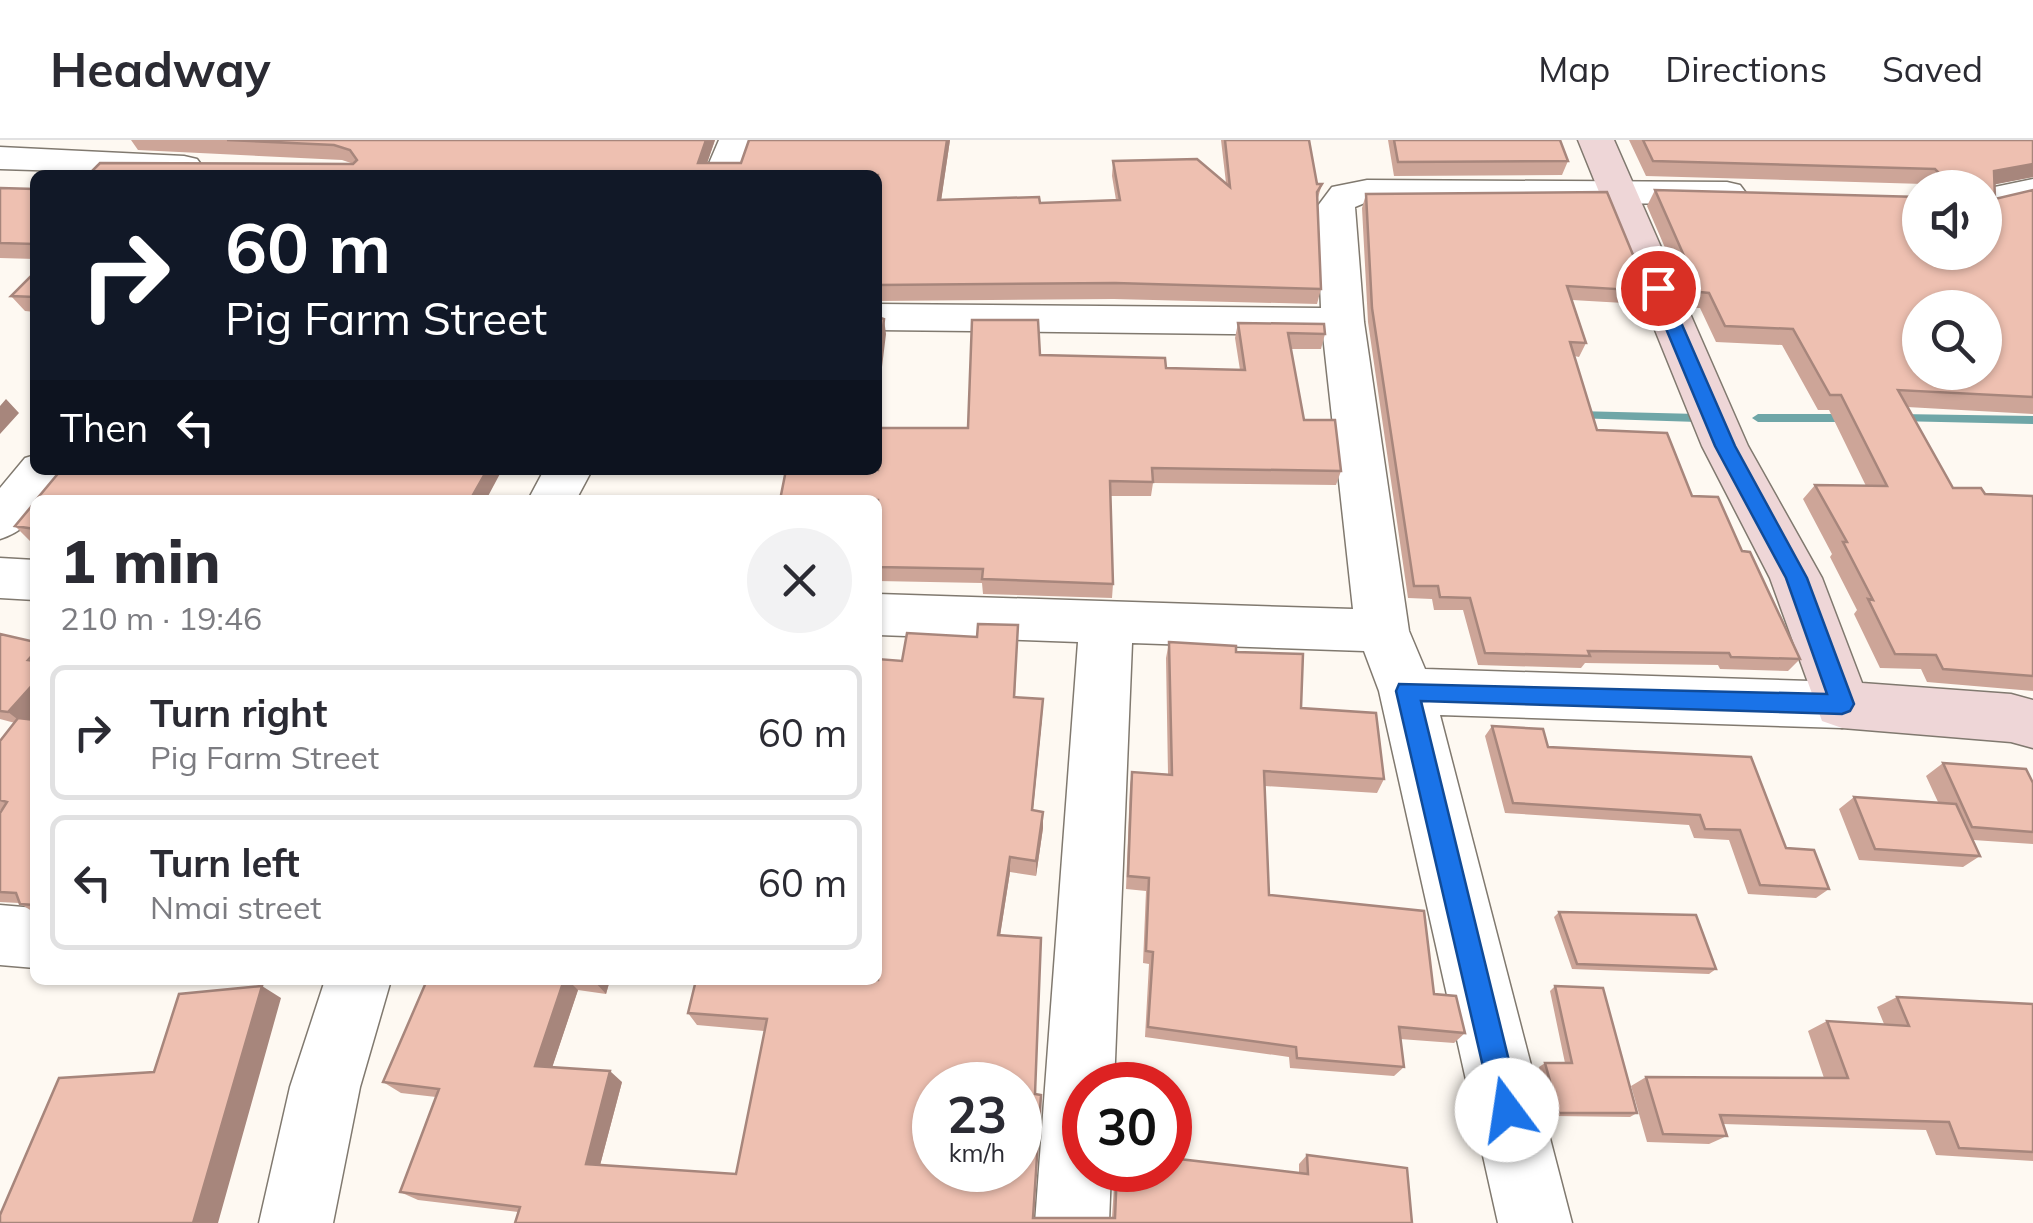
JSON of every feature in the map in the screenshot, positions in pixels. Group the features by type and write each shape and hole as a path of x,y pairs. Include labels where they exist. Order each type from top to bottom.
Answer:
{"street":[{"path":"724,170 737,140"},
{"path":"1596,140 1725,446 1796,578 1842,704"},
{"path":"0,158 220,164"},
{"path":"1535,1223 1455,904 1407,691 1382,631 1342,322 1336,207 1345,195 1367,190 1768,194"},
{"path":"2002,196 2033,190"},
{"path":"882,317 1342,322"},
{"path":"0,521 38,475"},
{"path":"0,578 30,580"},
{"path":"882,614 1382,631"},
{"path":"1072,1223 1106,620"},
{"path":"1407,691 1842,704 2010,718 2033,724"},
{"path":"0,935 30,938"},
{"path":"296,1223 324,1087 356,985"}],"building":[{"path":"227,140 706,140 698,163 741,163 749,140 947,140 938,200 1039,197 1040,203 1120,200 1113,161 1197,159 1230,187 1225,140 1309,140 1317,184 1322,184 1317,192 1321,289 1115,283 882,285 882,170 93,170 100,163 353,164 357,160 350,150 334,145"},
{"path":"1394,140 1560,140 1568,161 1398,162"},
{"path":"1643,140 2033,140 2033,164 2000,170 1653,161"},
{"path":"0,188 30,189 30,244 0,243"},
{"path":"1655,190 1902,197 1902,270 2002,270 2002,197 2033,190 2033,397 1898,390 1953,488 2033,496 2033,676 1943,669 1936,655 1895,654 1843,542 1847,542 1815,485 1887,486 1841,395 1830,395 1793,329 1725,326 1709,293 1700,292"},
{"path":"1607,192 1648,291 1567,286 1586,343 1570,342 1597,430 1667,433 1692,496 1718,497 1742,551 1750,552 1800,659 1731,657 1729,653 1485,653 1470,598 1440,597 1438,586 1414,586 1372,308 1366,194"},
{"path":"30,277 30,297 11,296"},
{"path":"972,320 1038,320 1040,355 1165,358 1166,368 1245,370 1238,323 1324,324 1325,334 1288,333 1304,420 1335,420 1341,471 1152,468 1153,482 1110,481 1113,584 982,579 983,569 882,567 882,495 781,495 785,475 882,475 882,428 968,428"},
{"path":"57,475 484,475 473,495 40,495"},
{"path":"30,508 30,528 15,526"},
{"path":"978,624 1018,625 1014,697 1043,699 1032,810 1043,812 1036,861 1010,857 998,935 1041,938 1036,1062 912,1062 912,1192 1035,1192 1033,1218 1115,1218 1116,1192 1192,1192 1192,1161 1308,1174 1307,1155 1407,1168 1412,1223 515,1223 520,1207 400,1192 439,1089 383,1082 425,985 562,985 535,1066 610,1071 586,1164 736,1174 767,1019 688,1013 695,985 882,985 882,659 902,661 907,633 977,637"},
{"path":"0,634 30,641 30,688 8,712 0,711"},
{"path":"1169,642 1236,646 1236,652 1303,654 1301,708 1376,713 1384,779 1264,771 1269,895 1424,911 1434,994 1456,996 1465,1033 1399,1027 1404,1067 1297,1058 1296,1047 1148,1027 1153,952 1146,951 1149,878 1128,876 1132,772 1172,775"},
{"path":"18,718 30,719 30,905 20,904 16,893 0,892 0,813 7,802 0,800 0,741"},
{"path":"1492,726 1543,729 1548,747 1751,757 1786,848 1814,850 1829,889 1760,885 1740,830 1705,829 1700,815 1513,803"},
{"path":"1943,763 2026,769 2033,783 2033,832 1972,827"},
{"path":"1854,797 1956,804 1980,856 1875,849"},
{"path":"1559,912 1696,915 1716,969 1577,964"},
{"path":"262,986 193,1223 0,1223 0,1215 59,1078 154,1072 179,994"},
{"path":"1555,986 1603,988 1637,1113 1559,1113 1545,1063 1572,1063"},
{"path":"1897,997 2033,1004 2033,1152 1959,1148 1949,1122 1720,1115 1727,1136 1663,1134 1646,1077 1848,1078 1827,1021 1909,1026"}],"waterway":[{"path":"1577,415 1698,418"},
{"path":"1758,418 1848,418"},
{"path":"1899,418 2033,420"}],"route":[{"path":"1507,1110 1407,691 1842,704 1796,578 1725,446 1658,288"}]}
